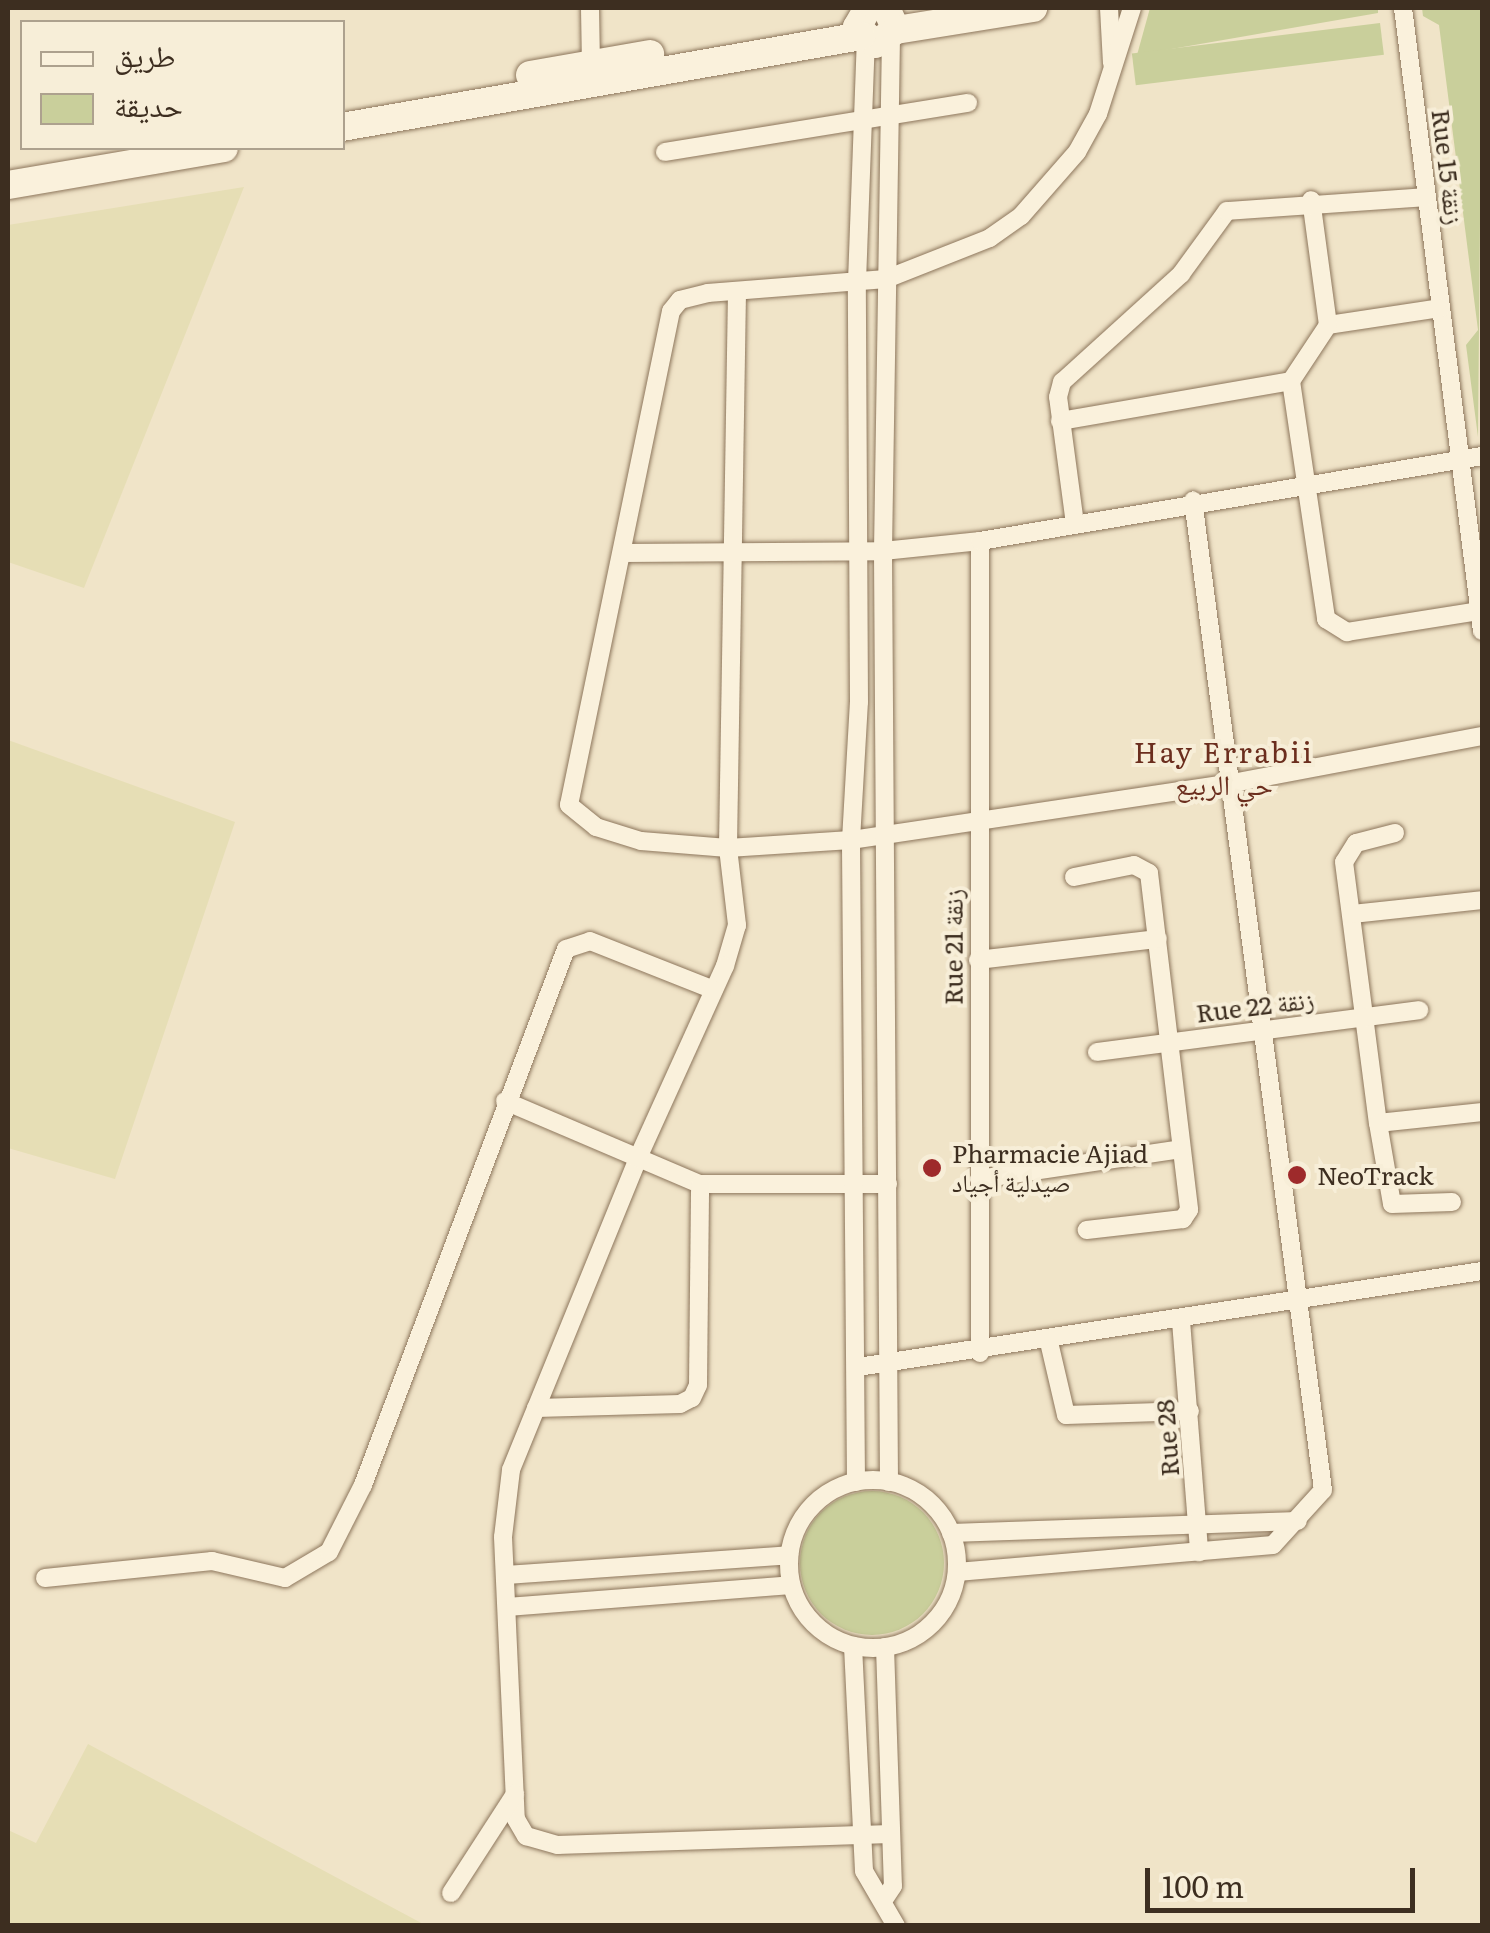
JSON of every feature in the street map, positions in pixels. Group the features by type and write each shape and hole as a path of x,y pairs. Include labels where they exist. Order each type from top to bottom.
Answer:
{"main road":[{"path":"345,126 930,8"},
{"path":"345,107 876,19 1033,8"},
{"path":"8,166 102,150"},
{"path":"8,185 212,150"}],"street":[{"path":"590,8 591,64"},
{"path":"1109,8 1112,73"},
{"path":"1132,8 1112,73 1077,152 1021,216 950,258 886,279 691,296 671,310 569,805 596,827 640,841 728,848 851,840 1232,783 1482,736"},
{"name":"Rue 15 زنقة","path":"1403,8 1482,631"},
{"path":"876,19 888,117 884,551 889,1482"},
{"path":"856,1482 851,840 857,282 860,121 876,19"},
{"path":"666,152 968,103"},
{"path":"1075,524 1058,398 1074,366 1146,311 1226,211 1311,200 1426,197"},
{"path":"1311,200 1328,325 1292,381 1326,618 1335,628 1364,631 1480,611"},
{"path":"737,292 729,554 728,848 737,925 714,990 638,1156 536,1408 504,1504 516,1818 540,1843 888,1834"},
{"path":"1328,325 1441,308"},
{"path":"1060,421 1292,381"},
{"path":"623,553 857,552 980,541 1193,500 1482,456"},
{"path":"957,1572 1272,1545 1323,1490 1266,1030 1193,500"},
{"name":"Rue 21 زنقة","path":"980,541 980,1353"},
{"path":"1395,833 1356,843 1344,862 1376,1114 1392,1204 1452,1202"},
{"path":"1074,878 1134,865 1146,869 1171,1042 1187,1216 1087,1230"},
{"path":"1352,914 1482,900"},
{"path":"978,960 1158,940"},
{"path":"45,1578 212,1561 286,1578 330,1552 364,1485 505,1101 566,949 590,941 714,990"},
{"name":"Rue 22 زنقة","path":"1097,1052 1419,1010"},
{"path":"505,1101 700,1184 888,1184"},
{"path":"1376,1114 1482,1112"},
{"path":"979,1179 1181,1149"},
{"path":"536,1408 680,1404 692,1398 698,1385 700,1184"},
{"path":"858,1367 980,1353 1482,1271"},
{"name":"Rue 28","path":"1182,1321 1199,1552"},
{"path":"1049,1342 1066,1415 1190,1411"},
{"path":"856,1482 889,1482 923,1497 952,1533 957,1572 937,1618 914,1638 885,1647 853,1646 810,1620 791,1584 789,1555 806,1512 856,1482"},
{"path":"952,1533 1298,1521"},
{"path":"506,1575 789,1555"},
{"path":"507,1607 791,1584"},
{"path":"853,1646 868,1884 885,1898 896,1926"},
{"path":"885,1647 892,1886 885,1898"},
{"path":"451,1892 515,1794"}],"shaded area":[{"path":"244,187 84,588 8,562 8,225"},
{"path":"8,740 235,822 115,1179 8,1148"},
{"path":"88,1744 425,1925 8,1925 8,1830 36,1843"}],"green space":[{"path":"1150,8 1378,8 1378,13 1137,55"},
{"path":"1422,8 1482,8 1478,437 1466,345 1478,330 1439,25 1423,16"},
{"path":"1380,23 1384,55 1136,85 1132,53"},
{"path":"872,1491 899,1497 923,1512 938,1536 944,1563 938,1590 923,1614 899,1629 872,1635 845,1629 821,1614 806,1590 800,1563 806,1536 821,1512 845,1497"}],"place":[{"name":"Pharmacie Ajiad صيدلية أجياد","path":"932,1168"},
{"name":"NeoTrack","path":"1297,1175"}],"district":[{"name":"Hay Errabii حي الربيع","path":"1224,767"}]}
